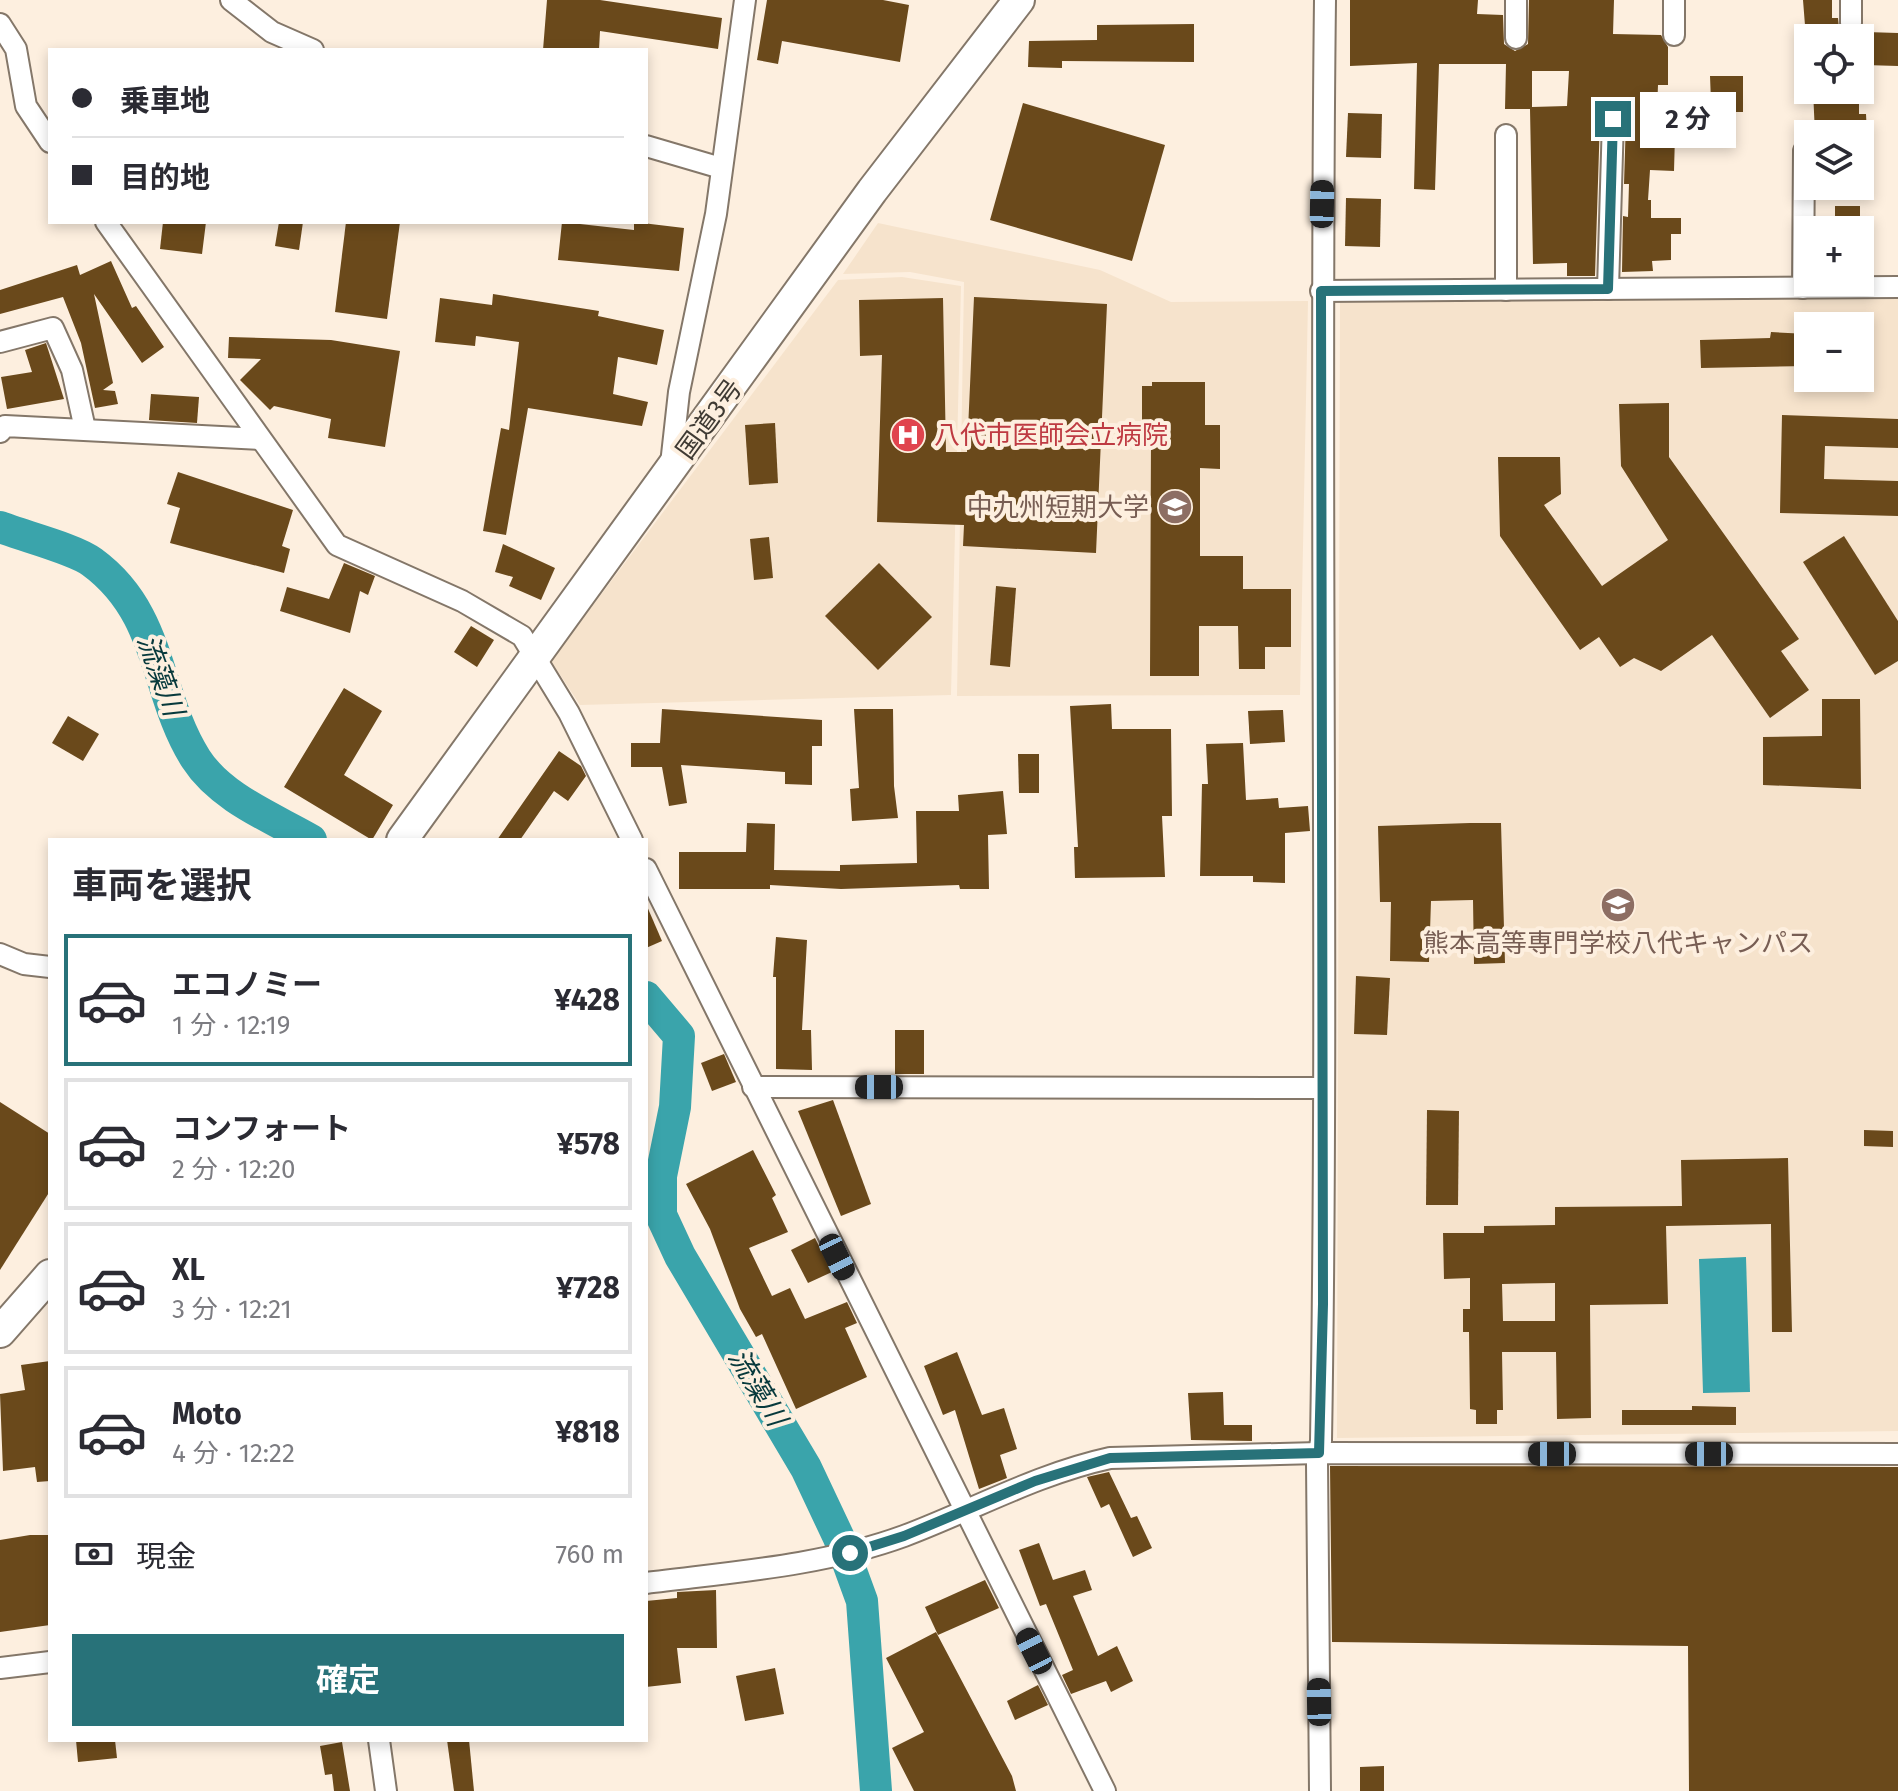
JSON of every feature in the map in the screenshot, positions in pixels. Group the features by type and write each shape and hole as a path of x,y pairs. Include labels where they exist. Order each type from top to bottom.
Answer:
{"highway":[{"name":"国道3号","path":"403,838 872,191 1019,0"},
{"path":"0,1332 48,1277"}],"street":[{"path":"231,0 272,32 308,48"},
{"path":"670,472 679,392 716,214 745,0"},
{"path":"1320,1791 1319,1453 1323,1304 1320,504 1325,0"},
{"path":"1516,0 1516,38"},
{"path":"1674,0 1674,35"},
{"path":"1851,0 1851,23"},
{"path":"0,24 16,49 26,106 48,139"},
{"path":"1608,289 1613,119"},
{"path":"1506,135 1506,290"},
{"path":"648,147 721,168"},
{"path":"107,224 337,545 462,601 522,636 569,713 631,838"},
{"path":"1874,287 1898,287"},
{"path":"1321,291 1794,288"},
{"path":"0,342 53,328 72,370 85,429"},
{"path":"0,432 5,426 259,439"},
{"path":"648,873 1105,1791"},
{"path":"0,954 24,964 48,967"},
{"path":"753,1087 1322,1088"},
{"path":"648,1583 850,1553 904,1536 1053,1474 1110,1458 1319,1453 1898,1454"},
{"path":"0,1668 48,1662"},
{"path":"379,1742 386,1791"}],"shaded area":[{"path":"878,223 1100,270 1171,302 1308,301 1300,695 957,696 964,282 910,272 843,274"},
{"path":"902,277 961,286 951,695 580,705 551,661 838,280"},
{"name":"熊本高等専門学校八代キャンパス","path":"1506,290 1898,298 1898,1431 1337,1438 1340,301"}],"water":[{"path":"1746,1257 1750,1392 1703,1393 1699,1259"}],"building":[{"path":"547,0 600,0 722,18 718,49 600,31 599,48 543,48"},
{"path":"767,0 883,0 909,5 900,62 782,41 778,64 757,60"},
{"path":"1350,0 1478,0 1477,14 1503,15 1504,44 1515,51 1528,44 1529,0 1614,0 1613,34 1661,35 1668,47 1668,85 1658,85 1656,136 1675,135 1674,171 1650,170 1648,200 1651,200 1651,218 1681,218 1681,234 1671,234 1671,260 1652,261 1653,271 1622,272 1623,216 1628,217 1629,184 1624,184 1626,119 1620,108 1613,106 1602,112 1600,119 1595,276 1567,276 1567,263 1533,264 1530,109 1505,109 1506,64 1439,64 1435,190 1414,189 1417,63 1350,66","holes":["1532,71 1569,71 1567,106 1532,107"]},
{"path":"1803,0 1832,0 1832,18 1838,18 1839,24 1805,24"},
{"path":"1194,24 1194,62 1062,61 1062,68 1028,67 1029,41 1097,40 1097,25"},
{"path":"1874,32 1898,33 1898,66 1874,65"},
{"path":"1710,76 1743,76 1743,112 1716,112 1716,102 1711,102"},
{"path":"1023,103 1165,145 1132,261 990,220"},
{"path":"1814,104 1859,104 1859,114 1866,114 1866,120 1814,120"},
{"path":"1348,113 1382,114 1381,158 1346,157"},
{"path":"1346,198 1381,199 1380,247 1345,246"},
{"path":"1835,206 1860,206 1860,216 1835,216"},
{"path":"163,224 206,224 202,254 160,249"},
{"path":"279,224 303,224 299,250 275,246"},
{"path":"346,224 400,224 387,319 335,312"},
{"path":"562,224 634,230 634,224 684,228 679,271 558,260"},
{"path":"111,261 132,308 136,306 164,347 142,363 94,294 113,383 103,390 115,391 118,404 95,408 81,343 63,297 0,314 0,290 77,265 80,275"},
{"path":"493,294 599,311 598,316 664,330 657,365 618,357 613,394 648,402 642,426 528,408 506,535 483,531 501,428 509,430 519,342 476,336 475,346 435,342 440,298 492,305"},
{"path":"974,297 1107,304 1096,553 963,546 964,525 877,522 882,355 860,356 859,300 943,298 946,452 967,452"},
{"path":"1771,332 1794,333 1794,366 1701,368 1700,340 1770,338"},
{"path":"229,337 331,340 400,351 385,447 328,438 331,419 274,406 270,410 240,380 261,359 228,358"},
{"path":"46,343 64,399 7,409 1,377 32,372 25,350"},
{"path":"1152,382 1205,382 1205,425 1220,425 1220,469 1200,468 1200,556 1243,556 1243,589 1291,589 1291,647 1265,647 1265,669 1239,669 1238,626 1199,626 1199,676 1150,676 1151,438 1142,438 1142,386 1152,386"},
{"path":"151,394 199,397 197,423 149,420"},
{"path":"1669,403 1669,457 1799,639 1781,651 1809,690 1770,718 1712,635 1661,671 1634,658 1620,667 1599,637 1580,650 1500,536 1498,457 1560,457 1561,494 1544,505 1602,586 1668,540 1621,466 1619,404"},
{"path":"1782,415 1898,419 1898,448 1825,446 1824,479 1898,481 1898,516 1780,513"},
{"path":"775,423 778,483 749,485 745,425"},
{"path":"178,472 293,510 282,546 290,549 284,573 170,543 180,508 167,504"},
{"path":"1844,536 1898,621 1898,661 1875,675 1803,562"},
{"path":"769,537 773,578 754,580 750,539"},
{"path":"503,544 555,568 541,600 509,586 513,577 495,572"},
{"path":"344,563 375,576 368,595 360,591 350,633 280,611 287,587 329,599"},
{"path":"879,563 932,617 878,670 825,616"},
{"path":"996,586 1016,588 1010,667 990,665"},
{"path":"471,626 494,640 477,667 454,652"},
{"path":"344,688 382,711 344,775 393,805 373,838 284,787"},
{"path":"1822,699 1860,699 1861,789 1763,785 1763,737 1822,736"},
{"path":"1111,704 1112,729 1171,729 1172,816 1162,816 1165,877 1075,878 1074,847 1078,847 1070,706"},
{"path":"662,709 822,720 822,746 812,746 812,785 785,784 785,772 681,765 687,803 669,806 662,767 631,767 631,743 660,743"},
{"path":"854,709 893,709 894,786 898,818 852,821 850,789 859,788"},
{"path":"1283,710 1285,742 1250,744 1248,711"},
{"path":"68,716 99,734 83,761 52,743"},
{"path":"1243,743 1246,800 1278,798 1279,808 1308,806 1310,831 1285,833 1285,883 1253,882 1253,876 1200,876 1202,784 1208,784 1206,744"},
{"path":"559,751 581,766 586,776 568,801 554,791 521,838 498,838"},
{"path":"1018,754 1039,754 1039,793 1019,793"},
{"path":"1003,791 1007,834 988,835 989,889 960,889 959,885 841,889 770,885 770,889 679,889 679,852 746,852 747,823 775,824 774,870 840,871 840,865 917,863 916,811 959,811 958,795"},
{"path":"1501,823 1505,963 1474,964 1473,900 1431,901 1429,962 1390,961 1391,902 1380,902 1378,826"},
{"path":"648,909 662,941 648,947"},
{"path":"776,937 807,940 802,1030 811,1030 812,1070 776,1069 776,977 773,977"},
{"path":"1356,976 1390,978 1387,1035 1354,1034"},
{"path":"895,1030 924,1030 924,1074 895,1074"},
{"path":"724,1054 736,1082 712,1091 701,1063"},
{"path":"833,1100 871,1204 841,1216 798,1111"},
{"path":"0,1102 48,1133 48,1194 0,1270"},
{"path":"1427,1110 1459,1111 1458,1205 1426,1205"},
{"path":"1864,1130 1893,1131 1893,1147 1864,1146"},
{"path":"753,1150 776,1195 772,1198 788,1232 749,1248 772,1296 790,1288 805,1319 847,1302 857,1323 845,1328 867,1377 796,1409 762,1334 756,1337 740,1309 710,1229 686,1184"},
{"path":"1788,1158 1792,1332 1772,1332 1771,1224 1666,1226 1668,1304 1590,1305 1591,1418 1557,1419 1556,1352 1502,1352 1503,1410 1497,1410 1497,1424 1476,1424 1476,1410 1470,1409 1469,1332 1463,1332 1463,1309 1470,1309 1470,1278 1444,1279 1443,1233 1484,1233 1484,1226 1555,1225 1555,1207 1682,1206 1681,1160","holes":["1555,1283 1555,1321 1503,1321 1502,1284"]},
{"path":"815,1238 832,1272 808,1283 791,1250"},
{"path":"957,1352 982,1415 1004,1408 1017,1449 1000,1455 1007,1478 979,1489 955,1410 943,1415 924,1366"},
{"path":"48,1361 48,1481 37,1482 35,1467 3,1471 0,1394 25,1390 21,1365"},
{"path":"1223,1392 1224,1425 1252,1425 1252,1441 1191,1440 1188,1393"},
{"path":"1692,1406 1736,1407 1736,1425 1622,1425 1622,1410 1692,1410"},
{"path":"1330,1466 1898,1467 1898,1791 1689,1791 1688,1646 1332,1642"},
{"path":"1109,1472 1131,1518 1137,1516 1152,1548 1133,1557 1109,1504 1101,1508 1087,1477"},
{"path":"48,1535 48,1625 0,1632 0,1540"},
{"path":"1039,1543 1053,1580 1085,1570 1092,1590 1073,1596 1098,1656 1117,1646 1133,1681 1111,1692 1106,1681 1071,1694 1062,1675 1073,1670 1046,1604 1040,1606 1019,1550"},
{"path":"985,1580 999,1608 938,1635 925,1607"},
{"path":"716,1590 717,1648 677,1648 681,1683 648,1687 648,1601 677,1598 677,1592"},
{"path":"936,1632 1012,1776 1016,1791 914,1791 892,1748 924,1732 886,1658"},
{"path":"775,1668 784,1714 745,1721 736,1676"},
{"path":"1038,1685 1048,1705 1015,1720 1007,1701"},
{"path":"76,1742 115,1742 117,1758 78,1762"},
{"path":"342,1742 350,1791 334,1791 332,1774 325,1775 320,1746"},
{"path":"447,1742 469,1742 474,1791 454,1791"},
{"path":"1384,1766 1384,1791 1360,1791 1360,1767"}],"waterway":[{"name":"流藻川","path":"0,527 84,557 115,583 132,605 145,630 182,734 196,759 233,796 307,838"},
{"name":"流藻川","path":"648,999 679,1036 675,1107 661,1176 661,1215 680,1256 806,1468 839,1538 862,1601 876,1791"}],"place":[{"name":"八代市医師会立病院","path":"908,435"},
{"name":"中九州短期大学","path":"1175,507"},
{"name":"熊本高等専門学校八代キャンパス","path":"1618,905"}],"route":[{"path":"850,1553 904,1536 1012,1489 1110,1458 1307,1456 1319,1453 1323,1304 1321,291 1608,289 1613,119"}]}
